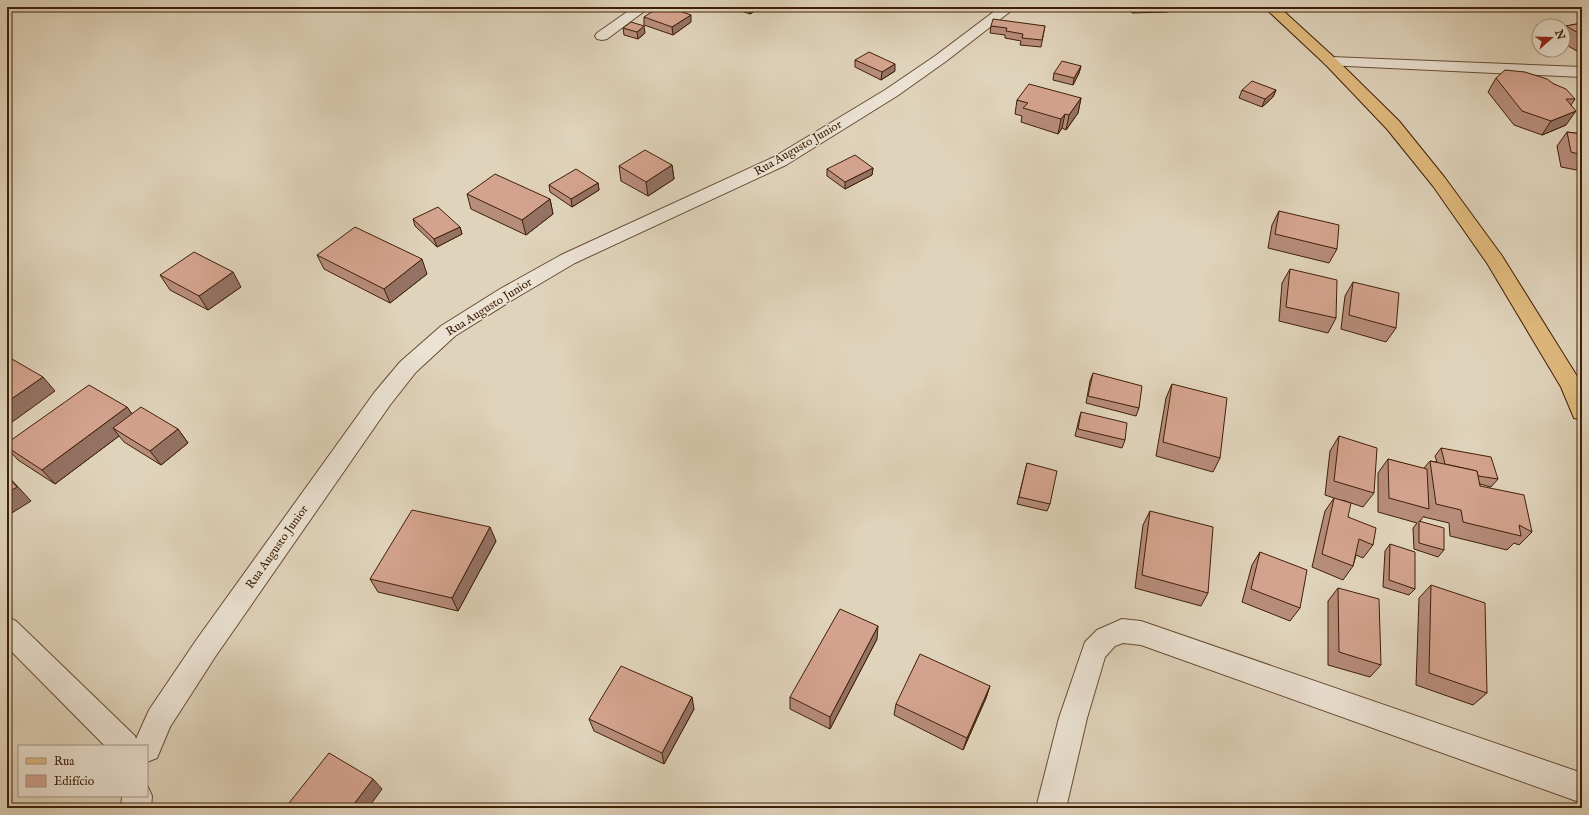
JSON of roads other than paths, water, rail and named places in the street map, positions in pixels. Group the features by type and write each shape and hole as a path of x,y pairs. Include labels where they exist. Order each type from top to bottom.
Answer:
{"main road":[{"path":"1272,7 1331,62 1393,125 1439,182 1499,266 1568,381 1582,412"}],"street":[{"path":"602,36 643,7"},
{"name":"Rua Augusto Junior","path":"148,746 159,719 206,648 382,399 408,367 448,331 507,294 568,259 780,161 891,92 940,59 1009,7"},
{"path":"1331,62 1582,72"},
{"path":"7,629 124,745"},
{"path":"1051,808 1073,718 1094,651 1106,638 1122,631 1141,633 1582,788"},
{"path":"136,808 137,797"}]}
